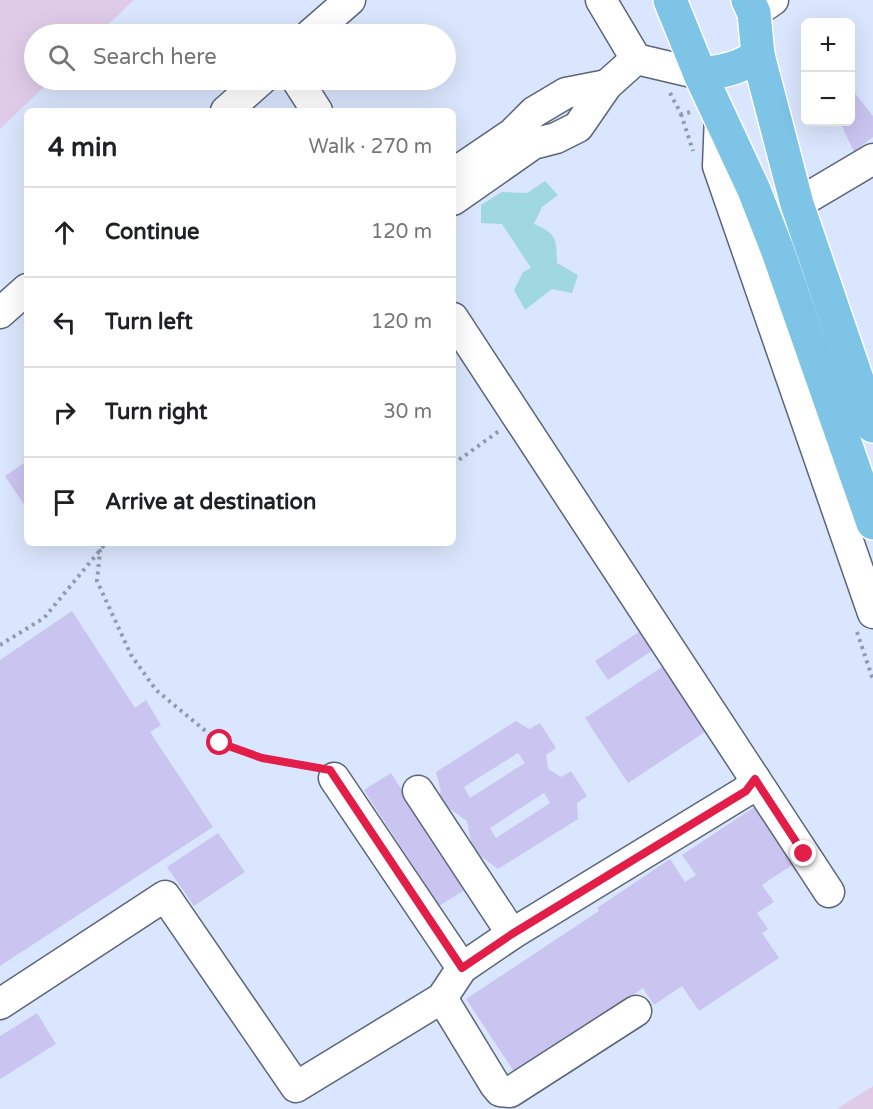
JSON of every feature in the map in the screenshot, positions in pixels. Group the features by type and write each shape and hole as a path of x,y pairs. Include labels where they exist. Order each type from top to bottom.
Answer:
{"main road":[{"path":"670,0 700,74 754,190 777,249 873,524"},
{"path":"758,4 758,55 797,204 873,426"},
{"path":"700,74 729,69 747,63 758,55"}],"street":[{"path":"322,24 350,0"},
{"path":"604,1 636,59 700,74"},
{"path":"456,198 533,144 556,138 578,127 607,85 636,59"},
{"path":"456,172 512,134 534,111 566,93 607,85"},
{"path":"229,108 250,90"},
{"path":"303,90 315,108"},
{"path":"720,116 718,166 873,613"},
{"path":"797,204 873,159"},
{"path":"0,313 24,291"},
{"path":"456,323 829,892"},
{"path":"334,778 462,968"},
{"path":"0,1004 165,896 296,1088 442,998 462,968 512,934 746,791 755,779"},
{"path":"418,791 512,934"},
{"path":"442,998 495,1085 500,1091 510,1092 636,1011"}],"path":[{"path":"456,462 518,417"},
{"path":"97,546 100,551 97,580 131,655 156,690 220,743 262,758 330,770 334,778"},
{"path":"0,645 44,618 104,546"}],"shaded area":[{"path":"0,0 134,0 109,24 24,24 24,90 41,90 0,129"},
{"path":"545,181 558,195 542,207 534,224 552,234 556,243 557,263 578,275 572,293 552,289 525,310 514,290 523,272 531,268 502,224 481,223 481,205 502,192 527,193"},
{"path":"873,1086 873,1109 837,1109"}],"building":[{"path":"855,93 873,116 873,137 854,152 842,126 855,126"},
{"path":"24,463 24,504 5,476"},
{"path":"72,611 135,708 146,700 161,725 150,732 213,827 0,966 0,660"},
{"path":"643,629 656,648 608,680 595,661"},
{"path":"668,663 711,728 628,783 585,718"},
{"path":"516,721 529,729 540,723 556,748 546,755 548,769 561,777 571,771 587,796 577,803 578,819 498,869 482,857 473,862 463,846 471,841 467,821 450,809 443,814 432,798 441,792 436,772","holes":["518,753 525,763 470,798 464,787","544,793 550,803 496,838 490,828"]},
{"path":"391,773 466,889 439,906 364,790"},
{"path":"762,802 801,859 762,885 774,902 757,913 768,929 762,933 779,958 699,1011 682,986 654,1005 643,988 515,1073 466,999 599,911 597,908 670,859 685,882 696,875 682,855"},
{"path":"218,833 245,872 194,906 167,867"},
{"path":"37,1013 56,1044 0,1079 0,1036"}],"route":[{"path":"220,743 262,758 330,770 462,968 512,934 746,791 755,779 804,854"}]}
